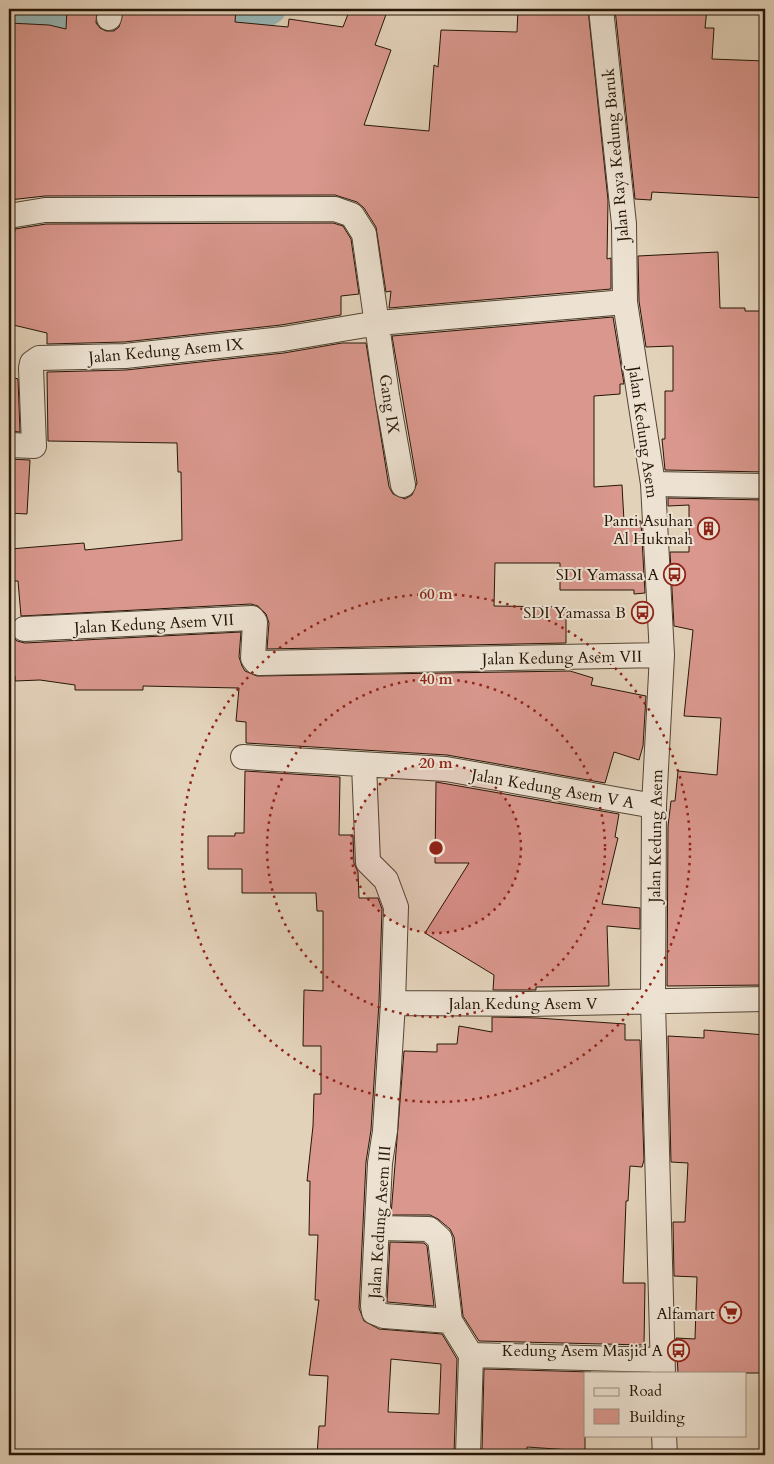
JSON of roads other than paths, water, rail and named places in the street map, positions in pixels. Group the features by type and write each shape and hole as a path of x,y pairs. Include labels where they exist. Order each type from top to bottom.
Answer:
{"street":[{"name":"Jalan Raya Kedung Baruk","path":"601,9 624,224 625,302"},
{"path":"9,216 45,210 345,211 352,215 364,234 378,323"},
{"name":"Jalan Kedung Asem IX","path":"9,445 34,446 30,368 32,363 39,358 135,355 283,339 378,323 625,302"},
{"name":"Jalan Kedung Asem","path":"625,302 653,484 662,656 654,806 653,1002 662,1367"},
{"name":"Gang IX","path":"378,323 387,395 403,485"},
{"path":"653,484 765,486"},
{"name":"Jalan Kedung Asem VII","path":"24,629 252,618 255,622 254,658 256,662 662,656"},
{"name":"Jalan Kedung Asem V A","path":"244,757 364,766 446,769 654,806"},
{"name":"Jalan Kedung Asem III","path":"364,766 368,862 386,880 396,907 394,1003 373,1306 374,1312 384,1316 450,1321"},
{"name":"Jalan Kedung Asem V","path":"394,1003 528,1004 765,999"},
{"path":"377,1228 429,1229 440,1239 450,1321 472,1355 468,1455"},
{"path":"472,1355 662,1367"},
{"path":"664,1436 665,1455"}],"waterway":[{"path":"195,19 205,17 251,18 271,9"},
{"path":"9,18 44,18 65,28 106,38"}],"place":[{"name":"Panti Asuhan Al Hukmah","path":"709,529"},
{"name":"SDI Yamassa A","path":"675,574"},
{"name":"SDI Yamassa B","path":"642,612"},
{"name":"Alfamart","path":"731,1313"},
{"name":"Kedung Asem Masjid A","path":"679,1350"}]}
